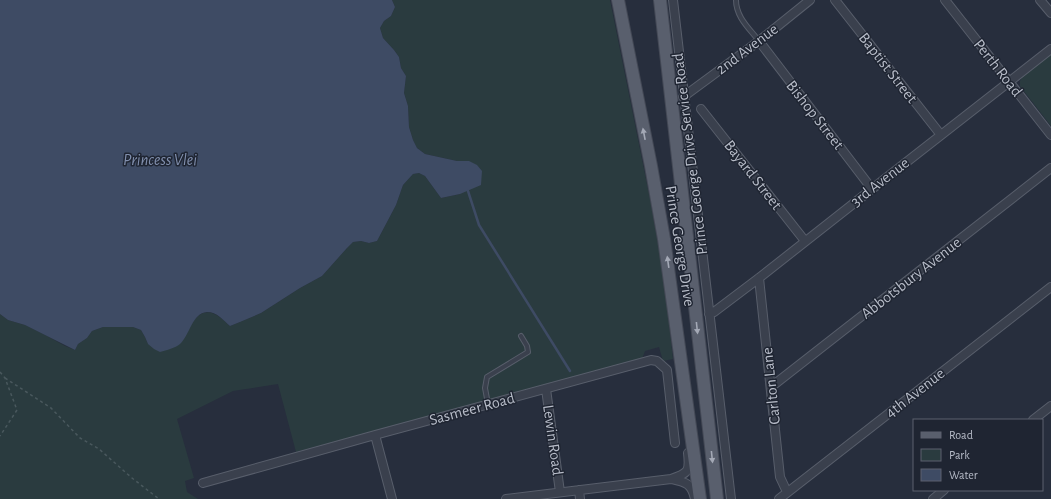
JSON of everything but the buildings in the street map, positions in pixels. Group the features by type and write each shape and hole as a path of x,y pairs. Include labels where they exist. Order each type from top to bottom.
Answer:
{"main road":[{"name":"Prince George Drive","path":"618,0 664,239 700,499"},
{"name":"Prince George Drive","path":"660,0 717,499"}],"street":[{"name":"Prince George Drive Service Road","path":"673,0 683,97 731,499"},
{"name":"2nd Avenue","path":"683,97 759,41 810,0"},
{"name":"Baptist Street","path":"835,0 941,135"},
{"name":"Perth Road","path":"945,0 1051,135"},
{"path":"1040,0 1051,13"},
{"name":"Bishop Street","path":"759,41 872,188"},
{"name":"3rd Avenue","path":"709,314 714,312 759,278 1051,49"},
{"name":"Bayard Street","path":"702,109 805,242"},
{"name":"Abbotsbury Avenue","path":"771,387 1051,168"},
{"name":"Carlton Lane","path":"759,278 780,476 788,494"},
{"name":"4th Avenue","path":"779,499 788,494 1051,287"},
{"name":"Sasmeer Road","path":"203,483 375,434 651,360 657,361 665,367 668,373 675,443"},
{"name":"Lewin Road","path":"546,388 560,492"},
{"path":"506,499 671,479 684,474 689,467 686,406"},
{"path":"1034,419 1051,406"},
{"path":"375,434 392,499"},
{"path":"671,479 690,485 695,499"},
{"path":"579,490 580,499"},
{"path":"932,499 943,491"}],"lane":[{"path":"736,0 737,11 759,41"},
{"path":"488,404 485,388 487,377 528,352 528,348 521,336"}],"path":[{"path":"0,372 5,378 51,408 80,438 99,449 159,499"},
{"path":"0,436 17,410 5,378"}],"green space":[{"path":"392,0 610,0 650,199 664,278 673,359 663,361 659,347 645,351 642,359 296,452 278,384 233,391 177,419 194,478 185,481 187,492 198,499 0,499 0,314 8,320 25,325 75,350 78,344 87,338 92,331 103,327 133,327 141,330 148,344 193,322 202,313 212,313 221,318 230,326 261,313 322,276 353,242 361,241 369,243 377,241 396,205 403,185 413,174 419,173 425,176 441,198 460,194 469,161 457,161 425,154 417,148 413,140 409,127 408,106 404,93 406,76 401,68 399,57 383,38 380,28 384,21 391,16 395,7"},
{"path":"1051,54 1051,126 1020,86 1020,81 1023,76"}],"water":[{"name":"Princess Vlei","path":"0,0 392,0 395,7 391,16 384,21 380,28 383,38 399,57 401,68 406,76 404,93 408,106 409,127 413,140 417,148 425,154 457,161 469,161 477,165 482,171 481,185 460,194 441,198 425,176 419,173 413,174 403,185 396,205 377,241 369,243 361,241 353,242 322,276 261,313 240,322 230,326 214,313 202,313 195,320 180,344 160,352 148,344 141,330 133,327 103,327 92,331 87,338 78,344 75,350 25,325 8,320 0,314"}],"waterway":[{"path":"468,191 479,225 570,371"}]}
